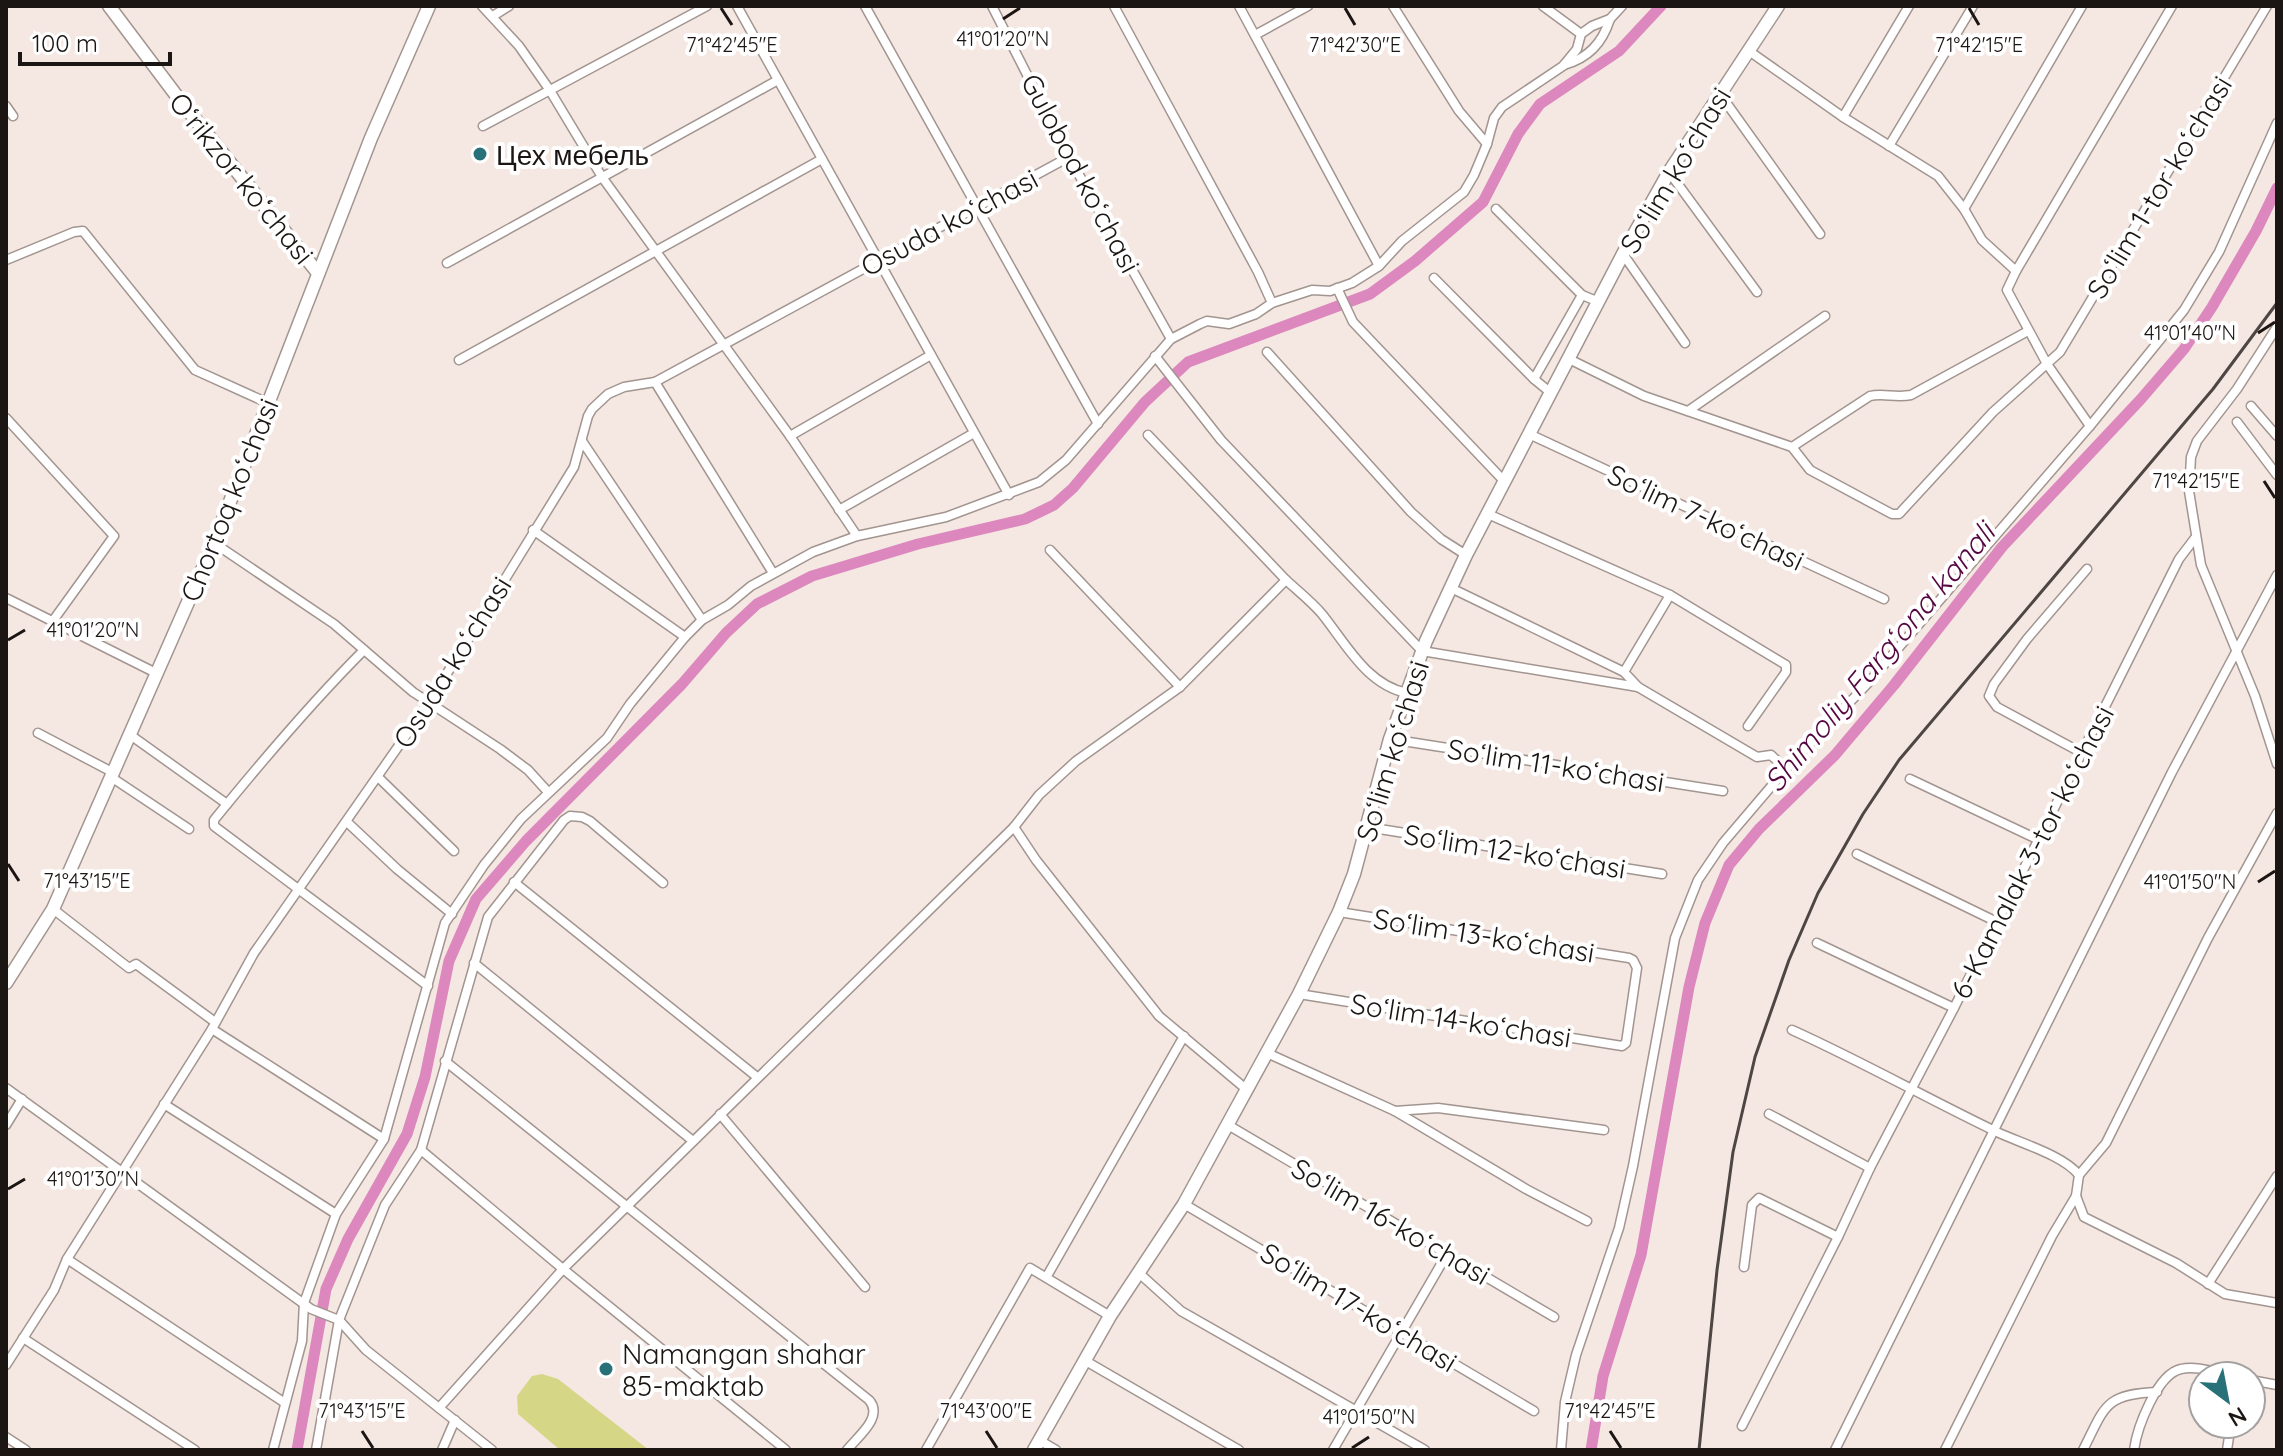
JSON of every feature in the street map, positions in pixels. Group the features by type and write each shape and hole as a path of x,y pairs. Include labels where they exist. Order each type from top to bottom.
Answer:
{"street":[{"name":"Oʻrikzor koʻchasi","path":"109,6 318,273"},
{"name":"Chortoq koʻchasi","path":"6,983 53,909 214,543 371,138 429,6"},
{"path":"482,6 549,89 602,177 790,436 857,536"},
{"path":"493,16 509,6"},
{"path":"483,126 707,6"},
{"path":"737,6 1009,495"},
{"path":"865,6 1098,424"},
{"name":"Gulobod koʻchasi","path":"992,6 1069,157 1171,339"},
{"path":"1114,6 1272,303"},
{"path":"1239,6 1379,266"},
{"path":"1255,35 1308,6"},
{"path":"1393,6 1459,111 1487,144"},
{"path":"1543,6 1581,34"},
{"path":"273,1450 302,1341 308,1306 336,1214 345,1195 384,1139 445,923 484,865 521,819 607,738 630,704 685,637 702,620 728,605 751,586 813,552 857,536 946,517 1027,489 1051,474 1157,359 1171,339 1207,321 1229,324 1256,314 1272,303 1312,290 1338,290 1379,266 1402,241 1464,192 1487,144 1494,118 1502,107 1593,50 1606,32 1610,19 1622,6"},
{"name":"Soʻlim koʻchasi","path":"1036,1445 1110,1316 1184,1204 1299,994 1354,874 1390,739 1422,651 1466,555 1669,172 1778,6"},
{"path":"1843,117 1909,6"},
{"path":"1889,146 1973,6"},
{"path":"1964,209 2082,6"},
{"path":"2090,426 2047,364 2007,290 2172,6"},
{"name":"Soʻlim 1-tor koʻchasi","path":"1792,447 1803,463 1816,474 1892,514 1899,514 1993,412 2060,352 2267,6"},
{"path":"1563,66 1577,49 1581,34 1610,19"},
{"path":"1749,51 1843,117 1938,176 1964,209 1982,240 2016,271"},
{"path":"447,263 778,80"},
{"path":"1720,94 1820,234"},
{"path":"6,106 13,116"},
{"path":"1561,1450 1565,1402 1576,1355 1619,1228 1633,1166 1675,938 1698,880 1710,861 1786,769 1869,682 2090,426 2184,310 2219,252 2277,123"},
{"name":"Osuda koʻchasi","path":"6,1365 54,1290 67,1259 213,1026 254,953 430,701 574,467 588,416 599,401 624,387 655,382 1069,157"},
{"path":"459,360 822,159"},
{"path":"1669,172 1757,292"},
{"path":"1496,209 1582,295 1599,302"},
{"path":"6,260 83,231 195,370 270,404"},
{"path":"1623,254 1685,343"},
{"path":"1434,278 1551,393"},
{"path":"1338,290 1353,322 1504,481"},
{"path":"1534,379 1582,295"},
{"path":"1688,411 1825,316"},
{"path":"2277,327 2194,448 2189,491 2201,565 2255,696 2277,764"},
{"path":"1569,359 1644,396 1792,447 1870,396 1878,394 1895,398 1911,395 2028,331"},
{"path":"1267,352 1411,512 1441,539 1466,555"},
{"path":"790,436 931,355"},
{"path":"1157,359 1221,440 1422,651 1638,687"},
{"path":"655,382 773,573"},
{"path":"2251,406 2277,436"},
{"path":"6,418 114,536 52,622"},
{"path":"2237,422 2277,475"},
{"path":"839,510 974,433"},
{"name":"Soʻlim 7-koʻchasi","path":"1529,434 1884,599"},
{"path":"1148,435 1286,580 1320,611 1356,660 1390,690 1407,693"},
{"path":"582,440 702,620"},
{"path":"1488,514 1670,595 1786,665 1786,672 1748,726"},
{"path":"533,530 685,637"},
{"name":"6-Kamalak 3-tor koʻchasi","path":"1742,1426 2179,559 2195,538"},
{"path":"214,543 334,624 413,692 528,770 548,792"},
{"path":"1050,550 1180,687"},
{"path":"2082,753 1997,707 1989,696 1994,684 2027,639 2087,569"},
{"path":"1835,1450 2172,772 2277,575"},
{"path":"439,1408 563,1269 1014,827 1039,795 1076,761 1180,687 1286,580"},
{"path":"1451,588 1624,672 1638,687 1757,757 1771,755 1786,769"},
{"path":"1624,672 1670,595"},
{"path":"6,598 156,673"},
{"path":"364,650 324,689 269,751 214,820 215,828 428,986"},
{"path":"38,733 112,775 189,829"},
{"path":"129,734 227,804"},
{"name":"Soʻlim 11-koʻchasi","path":"1390,739 1723,791"},
{"path":"378,777 454,851"},
{"path":"1910,779 2039,840"},
{"path":"2277,813 2208,938 2106,1143 2079,1175 2076,1196 2084,1217 2176,1263 2225,1294 2277,1303"},
{"path":"316,1450 335,1318 385,1205 421,1150 488,917 564,820 575,815 590,821 663,883"},
{"path":"347,822 452,914"},
{"path":"1014,827 1036,860 1159,1016 1246,1089"},
{"name":"Soʻlim 12-koʻchasi","path":"1367,827 1662,874"},
{"path":"1857,854 1997,922"},
{"path":"514,882 757,1077"},
{"path":"53,909 129,968 136,964 213,1026 384,1139"},
{"name":"Soʻlim 13-koʻchasi","path":"1339,912 1629,958 1637,968 1626,1043 1622,1046"},
{"path":"1817,943 1954,1008"},
{"path":"474,963 693,1141"},
{"name":"Soʻlim 14-koʻchasi","path":"1299,994 1622,1046"},
{"path":"1792,1030 1859,1060 2064,1163 2079,1175"},
{"path":"1047,1276 1184,1036"},
{"path":"1267,1053 1395,1111 1526,1189 1587,1221"},
{"path":"445,1061 869,1400 875,1407 875,1415 847,1450"},
{"path":"6,1088 308,1306 335,1318 366,1350 492,1450"},
{"path":"6,1125 22,1099"},
{"path":"164,1104 336,1214"},
{"path":"1395,1111 1438,1108 1604,1130"},
{"path":"720,1114 865,1287"},
{"path":"1769,1114 1870,1168"},
{"name":"Soʻlim 16-koʻchasi","path":"1228,1125 1554,1317"},
{"path":"421,1150 786,1450"},
{"path":"2208,1284 2277,1176"},
{"path":"1945,1450 2052,1236 2076,1196"},
{"path":"1744,1267 1752,1205 1759,1198 1838,1237"},
{"name":"Soʻlim 17-koʻchasi","path":"1184,1204 1534,1411"},
{"path":"1333,1450 1447,1254"},
{"path":"67,1259 285,1403"},
{"path":"926,1450 1030,1269 1047,1276 1110,1316"},
{"path":"1140,1274 1181,1311 1425,1450"},
{"path":"23,1338 195,1450"},
{"path":"1084,1360 1239,1450"},
{"path":"2134,1450 2139,1429 2165,1379 2179,1369 2187,1370"},
{"path":"2083,1450 2107,1405 2127,1395 2157,1392"},
{"path":"442,1450 455,1420"},
{"path":"6,1437 26,1450"},
{"path":"1036,1445 1056,1450"}],"green space":[{"path":"542,1374 558,1379 649,1450 560,1450 518,1414 517,1396 532,1376"}],"waterway":[{"path":"297,1450 326,1289 348,1239 407,1134 425,1077 449,961 476,899 526,841 757,604 812,576 918,544 1025,519 1054,505 1073,488 1145,402 1188,362 1370,294 1415,261 1483,202 1518,134 1540,104 1619,51 1661,6"},
{"name":"Shimoliy Fargʻona kanali","path":"1591,1450 1603,1376 1641,1255 1689,987 1705,923 1729,865 1759,829 1835,755 2002,547 2184,349 2256,231 2277,188"}],"railway":[{"path":"1699,1450 1717,1270 1733,1152 1755,1057 1789,960 1818,893 1863,814 1899,760 2213,389 2277,303"}],"place":[{"name":"Цех мебель","path":"480,154"},
{"name":"Namangan shahar 85-maktab","path":"606,1369"}]}
